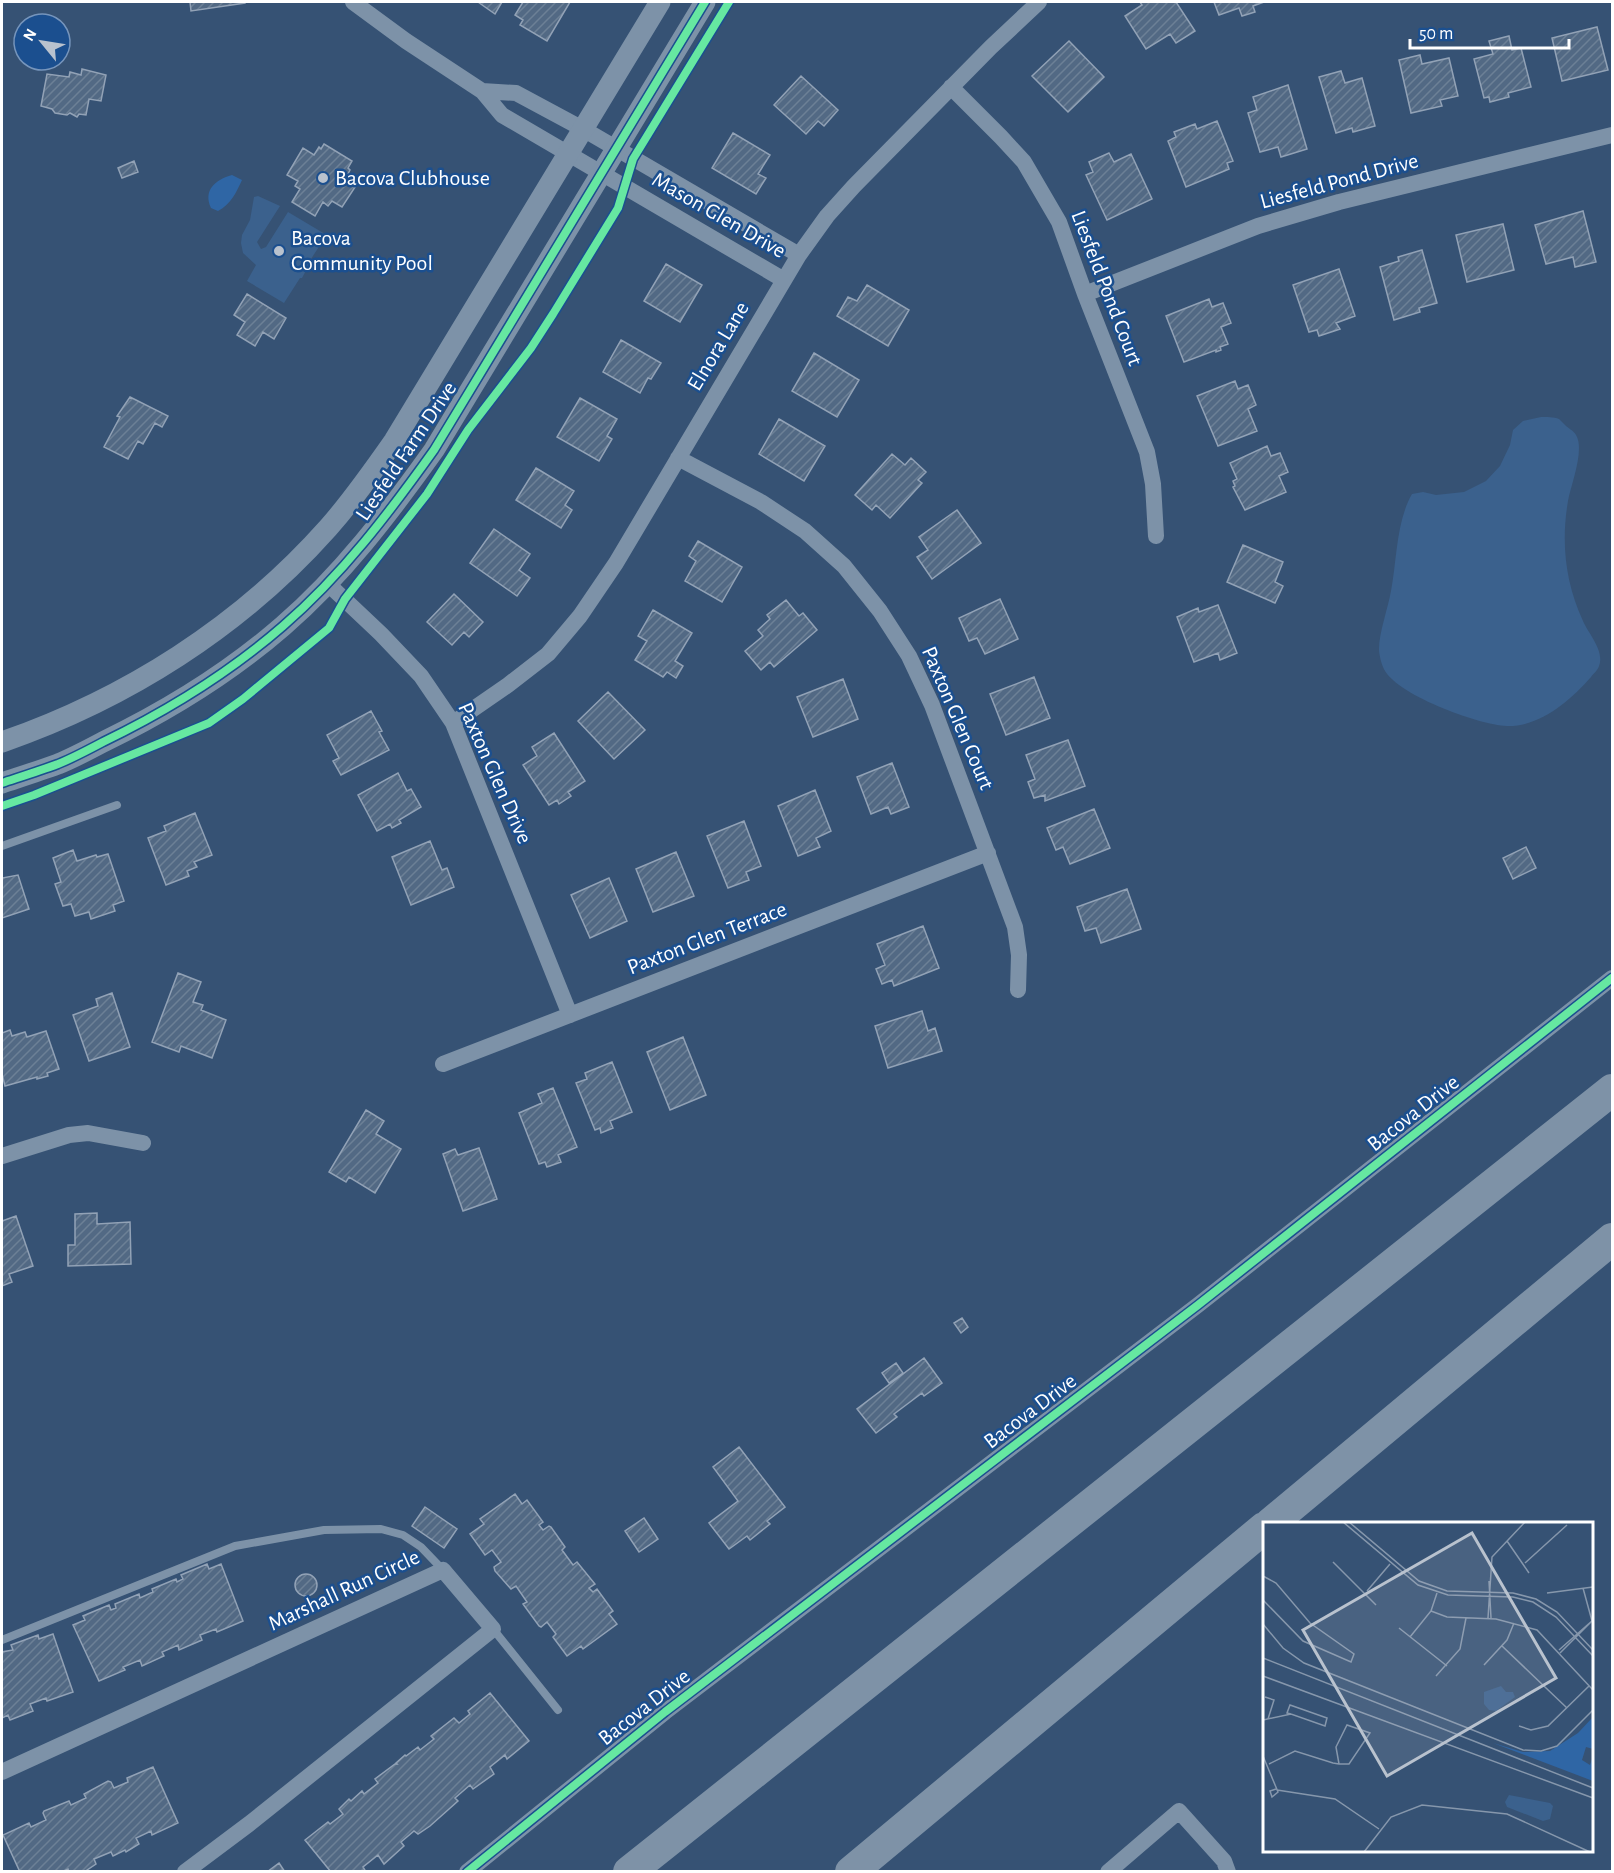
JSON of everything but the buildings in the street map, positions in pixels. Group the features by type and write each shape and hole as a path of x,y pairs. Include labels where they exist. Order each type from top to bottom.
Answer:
{"highway":[{"path":"629,1872 1612,1090"},
{"path":"1272,1522 1612,1239"},
{"path":"850,1872 1263,1529"}],"street":[{"path":"353,2 406,41 482,91"},
{"name":"Liesfeld Farm Drive","path":"2,742 57,721 105,699 165,665 243,609 287,571 328,528 363,485 394,441 660,2"},
{"name":"Liesfeld Farm Drive","path":"2,783 60,764 175,705 227,670 283,626 366,541 434,450 705,2"},
{"name":"Elnora Lane","path":"453,723 508,686 548,654 580,616 616,562 799,255 827,216 951,87 1039,2"},
{"name":"Liesfeld Pond Court","path":"951,87 1024,162 1059,222 1147,452 1153,484 1156,536"},
{"name":"Mason Glen Drive","path":"482,91 516,93 583,129 799,255"},
{"name":"Mason Glen Drive","path":"482,91 502,115 784,280"},
{"name":"Liesfeld Pond Drive","path":"1085,294 1258,226 1339,202 1612,135"},
{"name":"Paxton Glen Court","path":"678,458 761,502 805,531 844,566 880,611 909,656 932,705 1015,927 1019,955 1018,990"},
{"name":"Paxton Glen Drive","path":"327,583 421,676 453,723 570,1015"},
{"name":"Paxton Glen Terrace","path":"443,1064 988,853"},
{"name":"Bacova Drive","path":"467,1872 665,1712 1198,1305 1612,978"},
{"path":"2,1156 69,1135 88,1133 143,1143"},
{"name":"Marshall Run Circle","path":"2,1772 443,1570 493,1629"},
{"path":"185,1872 249,1824 493,1629"},
{"path":"1108,1872 1179,1811 1224,1861 1228,1872"}],"lane":[{"path":"2,846 117,805"},
{"path":"2,1640 235,1546 324,1530 381,1529 403,1535 421,1547 443,1570"},
{"path":"493,1629 558,1710"}],"shaded area":[{"path":"232,175 242,180 233,198 218,211 211,208 209,196 212,187 220,180"},
{"name":"Bacova Community Pool","path":"258,196 280,206 257,242 261,249 266,247 288,212 330,237 325,245 322,242 302,278 284,303 247,281 256,265 243,253 242,235 250,220 254,197"},
{"path":"1541,417 1559,419 1575,434 1578,441 1578,458 1566,516 1566,562 1572,592 1585,626 1598,648 1600,660 1598,669 1564,703 1531,722 1507,726 1458,714 1419,697 1403,687 1390,677 1383,667 1379,643 1391,591 1400,529 1412,494 1423,492 1436,495 1464,492 1486,481 1500,466 1510,445 1513,430 1523,421"}],"cycle path":[{"path":"2,783 75,757 197,690 241,660 283,626 345,565 400,497 434,450 705,2"},
{"path":"2,806 209,723 243,699 329,628 345,599 427,494 468,430 531,348 553,314 618,208 633,159 729,2"},
{"path":"467,1872 665,1712 1198,1305 1612,978"}],"place":[{"name":"Bacova Clubhouse","path":"323,178"},
{"name":"Bacova Community Pool","path":"279,251"}]}
